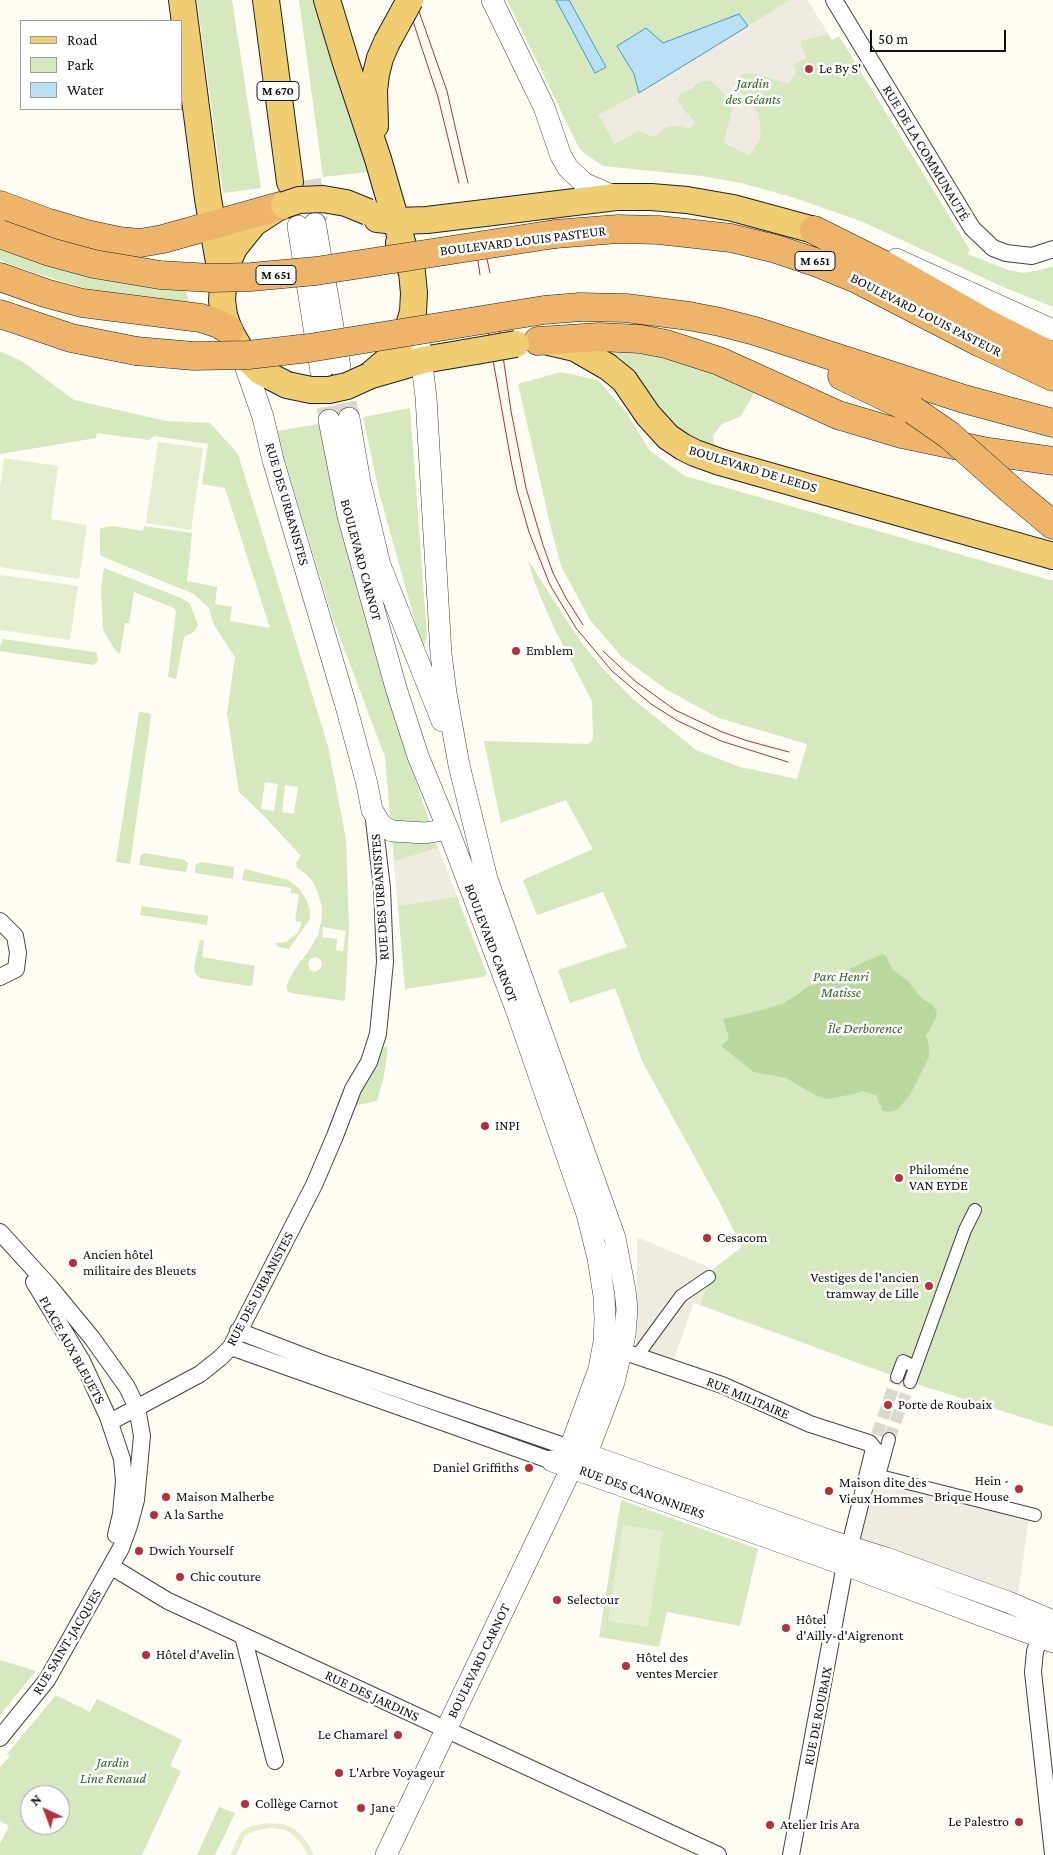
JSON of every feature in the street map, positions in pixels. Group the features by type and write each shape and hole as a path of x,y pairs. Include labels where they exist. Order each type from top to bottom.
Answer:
{"highway":[{"path":"0,205 70,229 104,238 130,242 163,240 213,225 248,222 299,203"},
{"name":"BOULEVARD LOUIS PASTEUR","path":"0,234 50,252 94,264 160,275 212,278 252,277 316,271 555,234 618,229 714,236 776,249 818,262 857,279 981,343 1053,377"},
{"path":"814,230 884,265 986,323 1053,357"},
{"path":"0,277 70,300 98,306 201,318 219,324 234,340"},
{"path":"0,314 71,338 136,351 185,356 248,355 326,345 544,310 603,306 720,322 754,331 964,399 1053,423"},
{"path":"657,312 702,324 787,354 857,382 913,410 949,435 1053,525"},
{"path":"527,343 599,337 640,339 666,344 719,361 838,415 902,434 983,451 1053,461"}],"main road":[{"path":"182,0 223,285 223,308 234,340 260,371 276,381 299,389 323,390 347,386 369,376 388,360 399,346 410,324 414,300 413,280 407,258 395,236 381,217 374,90 380,58 410,0"},
{"name":"M 670","path":"266,0 299,203"},
{"name":"M 670","path":"284,0 299,203"},
{"path":"327,0 378,159"},
{"path":"299,203 299,200 323,199 346,203 381,217 433,220 616,197 650,197 708,204 761,215 814,230"},
{"path":"223,285 231,255 248,222"},
{"name":"BOULEVARD DE LEEDS","path":"369,376 423,360 527,343 556,343 575,348 608,367 624,380 648,415 668,436 695,453 1053,556"}],"street":[{"path":"492,0 536,91 561,156 568,168 584,183 616,197"},
{"name":"RUE DE LA COMMUNAUTÉ","path":"834,0 972,228 993,248 1006,254 1032,256 1053,249"},
{"name":"M 670","path":"299,203 330,370"},
{"path":"814,230 866,246 1053,330"},
{"name":"BOULEVARD CARNOT","path":"414,300 423,360 440,638 446,693 460,765 488,879 614,1238 622,1273 630,1353 611,1392 570,1458"},
{"name":"RUE DES URBANISTES","path":"110,1422 200,1374 220,1358 230,1346 314,1185 353,1089 369,1062 376,1045 384,989 385,929 378,852 367,784 346,706 273,460 263,417 234,340"},
{"name":"BOULEVARD CARNOT","path":"386,1855 446,1730 570,1458 599,1369 604,1342 605,1319 604,1296 595,1243 587,1214 516,1009 418,756 375,617 348,516 339,419 360,482 380,565 460,765"},
{"path":"372,810 382,826 392,831 425,833 444,822"},
{"path":"0,921 15,936 18,953 16,969 0,977"},
{"path":"910,1382 965,1230 975,1210"},
{"name":"PLACE AUX BLEUETS","path":"4,1237 50,1287 92,1338 127,1387 138,1408 142,1442 136,1500 126,1536 112,1567"},
{"name":"PLACE AUX BLEUETS","path":"4,1237 73,1346 98,1393 110,1422 122,1459 124,1481 112,1567"},
{"path":"630,1353 681,1296 710,1276"},
{"name":"RUE DES CANONNIERS","path":"238,1331 570,1458"},
{"name":"RUE DES CANONNIERS","path":"230,1346 570,1458 848,1556 1048,1630"},
{"name":"RUE MILITAIRE","path":"630,1353 722,1385 810,1424 869,1443 879,1440"},
{"path":"897,1377 903,1362 915,1367"},
{"name":"RUE DE ROUBAIX","path":"791,1855 848,1556 874,1475 874,1452 879,1440"},
{"path":"874,1475 1035,1515"},
{"name":"RUE DES JARDINS","path":"112,1567 168,1601 718,1855"},
{"name":"RUE SAINT-JACQUES","path":"0,1738 47,1680 112,1567"},
{"path":"1048,1630 1033,1663 1053,1854"},
{"path":"243,1636 276,1761"}],"green space":[{"path":"197,0 232,0 261,188 223,193"},
{"path":"299,0 320,0 368,172 323,177"},
{"name":"Jardin des Géants","path":"507,0 807,0 832,40 839,36 970,250 968,254 1008,270 1023,273 1053,266 1053,307 1001,286 863,222 792,197 741,183 702,176 603,166 579,148"},
{"path":"0,247 186,288 189,304 94,291 34,273 0,260"},
{"path":"603,348 639,350 726,374 757,388 741,416 722,424 713,435 714,449 687,438 666,420 622,359"},
{"path":"0,351 23,362 74,400 166,421 210,423 238,454 328,746 346,839 349,927 345,1001 291,993 287,990 287,984 293,972 318,935 322,918 322,907 313,882 297,868 296,863 301,856 239,792 227,713 235,657 214,625 209,608 194,594 100,554 100,529 106,527 112,526 143,531 144,526 192,533 187,581 217,587 215,604 232,607 230,621 270,628 225,488 202,484 208,444 154,436 149,440 97,433 96,438 0,454","holes":["265,782 278,784 274,811 261,809","285,785 298,787 294,814 282,812","323,927 346,931 343,951 336,950 337,939 322,937","316,957 321,960 322,965 320,969 315,972 310,970 308,964 310,959"]},
{"name":"Parc Henri Matisse","path":"561,372 598,380 626,412 650,451 685,476 1053,581 1053,1427 910,1382 700,1305 713,1269 742,1247 642,1061 615,988 570,1003 558,970 627,947 603,892 537,915 523,880 593,849 566,800 501,823 484,741 587,744 593,739 592,701 553,626 534,581 528,560 580,641 605,671 633,699 696,750 740,767 797,779 807,744 719,718 667,690 622,657 590,620 561,566 518,384"},
{"path":"410,408 427,636 423,650 380,496 363,417"},
{"path":"319,424 353,572 381,675 438,848 487,974 483,977 405,989 385,757 333,619 276,431"},
{"path":"158,442 203,448 191,530 146,523"},
{"path":"4,458 58,466 51,519 87,525 79,579 0,567 0,489"},
{"path":"104,568 181,598 191,606 198,625 194,632 184,637 176,679 168,677 176,611 174,608 134,592 129,623 125,623 120,654 115,650 103,630 101,589"},
{"path":"0,575 78,586 70,640 0,630"},
{"path":"3,639 94,652 97,653 98,661 93,665 0,651"},
{"path":"139,712 149,713 151,716 130,864 116,862"},
{"path":"145,853 185,860 188,863 187,870 185,872 139,865 141,855"},
{"path":"201,862 234,867 233,879 195,873 196,864"},
{"path":"245,869 288,880 299,888 306,899 310,911 310,919 289,949 278,947 276,943 286,942 298,933 302,922 295,921 299,894 291,893 291,888 242,880"},
{"path":"142,906 208,916 207,925 140,915"},
{"path":"200,940 204,940 202,957 255,966 252,985 199,978 194,967"},
{"name":"Île Derborence","path":"882,954 886,956 892,969 908,981 924,1000 932,1004 937,1012 936,1018 926,1036 929,1045 929,1057 910,1095 897,1110 883,1111 876,1095 863,1091 827,1099 817,1096 786,1078 754,1072 721,1046 729,1038 723,1019 782,1004 807,987"},
{"path":"383,1047 388,1047 384,1076 377,1101 353,1106 379,1058"},
{"path":"621,1500 758,1549 740,1626 667,1612 659,1647 599,1637"},
{"path":"623,1525 663,1531 648,1627 608,1621"},
{"path":"0,1660 36,1671 0,1715"},
{"name":"Jardin Line Renaud","path":"56,1695 90,1712 97,1699 182,1740 170,1766 181,1771 142,1855 0,1855 0,1844 9,1826 0,1821 0,1767 10,1756 7,1754"},
{"path":"219,1807 235,1813 215,1855 197,1855"},
{"path":"267,1823 283,1824 295,1829 307,1842 314,1855 308,1855 301,1843 292,1834 285,1830 271,1828 255,1831 245,1836 236,1855 230,1855 241,1832 252,1826"}],"shaded area":[{"path":"790,0 807,0 828,34 800,41 806,58 793,65 796,72 788,84 749,73 741,75 738,79 736,87 759,114 761,138 749,156 724,143 732,109 724,94 710,80 699,82 692,89 681,93 678,100 683,109 696,123 689,129 678,126 667,127 653,137 639,131 615,144 598,115 639,93"},
{"path":"438,848 457,897 398,906 394,861"},
{"path":"637,1237 713,1269 700,1305 694,1303 671,1367 637,1356"},
{"path":"874,1480 1029,1518 1018,1595 859,1539"}],"water":[{"path":"556,0 569,0 606,67 595,73"},
{"path":"739,14 748,26 639,93 634,74 617,46 646,28 663,43"}],"tunnel":[{"path":"308,180 315,222"},
{"path":"340,371 349,418"},
{"path":"322,375 329,420"},
{"path":"877,1435 897,1377"},
{"path":"889,1439 910,1382"}],"tram line":[{"path":"406,0 438,97 459,183"},
{"path":"415,0 447,91 468,183"},
{"path":"487,259 490,273"},
{"path":"478,261 480,275"},
{"path":"499,329 511,411 526,488 553,573 583,625"},
{"path":"488,332 511,461 529,532 550,585 576,628 612,671 651,704 678,721 721,741 788,762"},
{"path":"603,651 635,681 675,710 722,732 789,752"}],"place":[{"name":"Le By S'","path":"809,69"},
{"name":"Emblem","path":"516,651"},
{"name":"INPI","path":"485,1126"},
{"name":"Philoméne VAN EYDE","path":"899,1178"},
{"name":"Cesacom","path":"707,1238"},
{"name":"Ancien hôtel militaire des Bleuets","path":"73,1263"},
{"name":"Vestiges de l'ancien tramway de Lille","path":"929,1286"},
{"name":"Porte de Roubaix","path":"888,1405"},
{"name":"Daniel Griffiths","path":"529,1468"},
{"name":"Hein - Brique House","path":"1019,1489"},
{"name":"Maison dite des Vieux Hommes","path":"829,1491"},
{"name":"Maison Malherbe","path":"166,1497"},
{"name":"A la Sarthe","path":"154,1515"},
{"name":"Dwich Yourself","path":"139,1551"},
{"name":"Chic couture","path":"180,1577"},
{"name":"Selectour","path":"557,1600"},
{"name":"Hôtel d'Ailly-d'Aigrenont","path":"786,1628"},
{"name":"Hôtel d'Avelin","path":"146,1655"},
{"name":"Hôtel des ventes Mercier","path":"626,1666"},
{"name":"Le Chamarel","path":"398,1735"},
{"name":"L'Arbre Voyageur","path":"339,1773"},
{"name":"Collège Carnot","path":"245,1804"},
{"name":"Jane","path":"361,1808"},
{"name":"Le Palestro","path":"1019,1822"},
{"name":"Atelier Iris Ara","path":"770,1825"}]}
